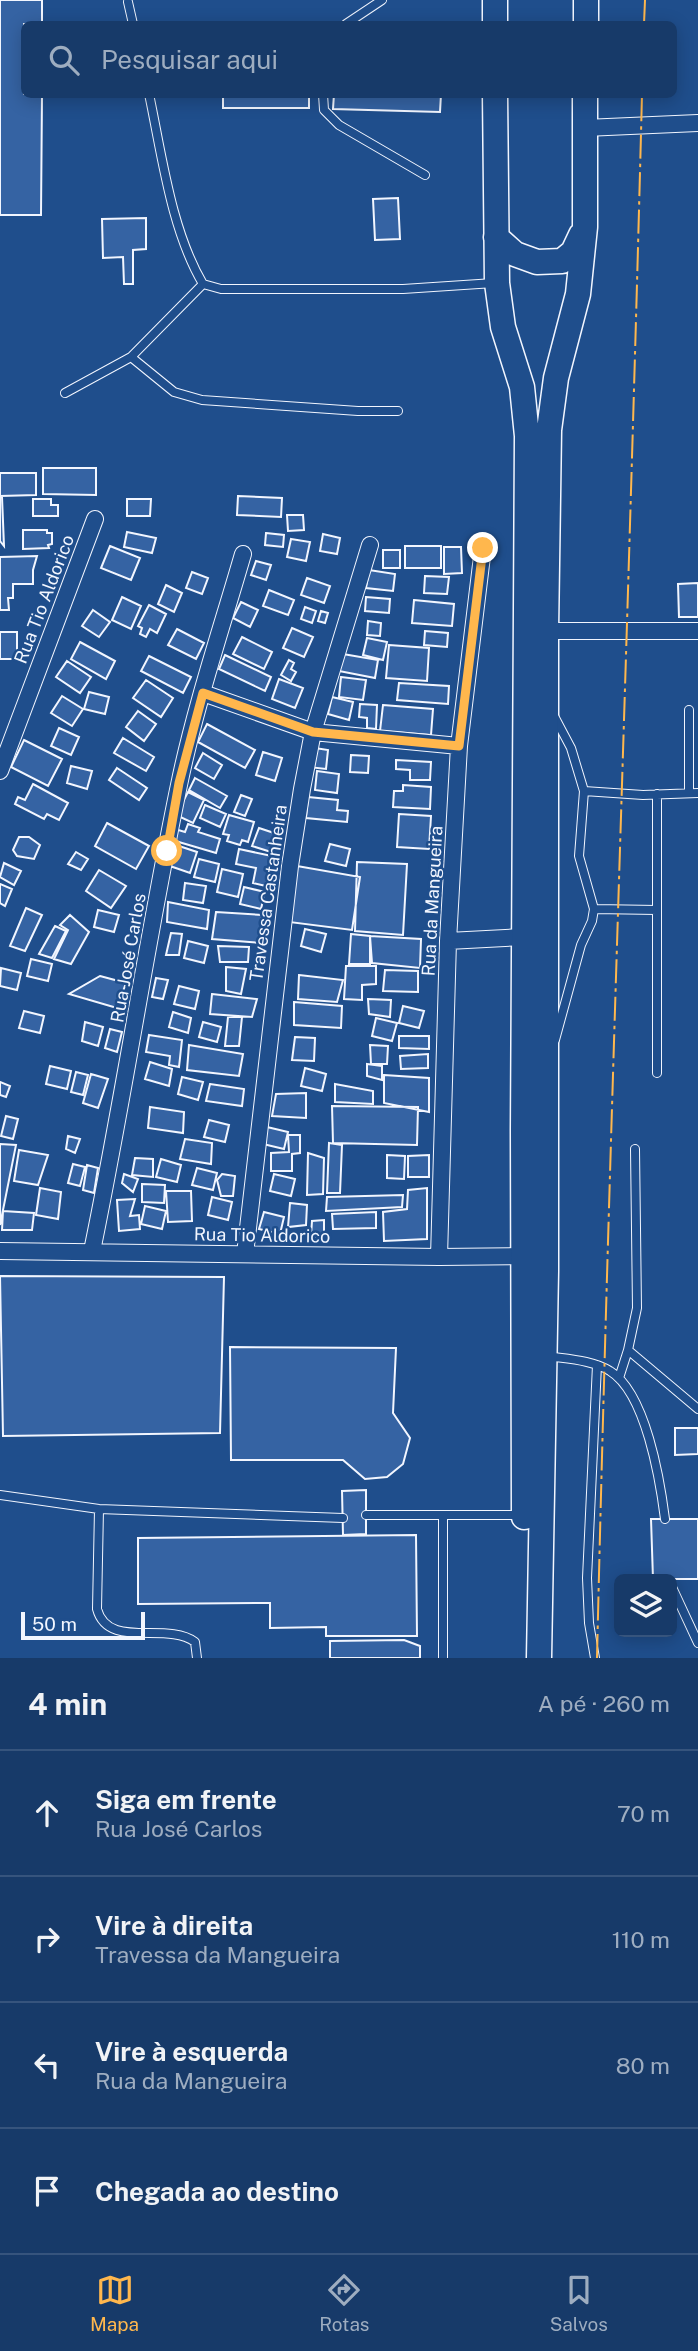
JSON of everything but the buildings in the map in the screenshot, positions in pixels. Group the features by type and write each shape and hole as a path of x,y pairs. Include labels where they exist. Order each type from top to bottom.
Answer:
{"highway":[{"path":"495,0 495,21"},
{"path":"586,0 586,21"},
{"path":"495,98 496,283 503,327 522,387 527,436 524,1658"},
{"path":"539,1658 544,1356 549,430 556,378 578,294 584,228 585,98"},
{"path":"496,237 526,260 562,261 573,252 584,228"}],"street":[{"path":"585,128 698,123"},
{"name":"Rua Tio Aldorico","path":"0,771 95,519"},
{"name":"Travessa Castanheira","path":"245,1254 290,866 313,732 370,545"},
{"name":"Rua da Mangueira","path":"439,1257 448,941 459,746 483,548"},
{"name":"Rua José Carlos","path":"92,1251 116,1134 179,783 243,554"},
{"path":"546,631 698,631"},
{"path":"203,693 313,732 459,746"},
{"path":"448,941 524,937"},
{"name":"Rua Tio Aldorico","path":"0,1251 524,1256"}],"lane":[{"path":"350,21 382,0"},
{"path":"128,2 132,21"},
{"path":"150,98 174,208 190,262 203,284 221,289 390,289 496,283"},
{"path":"323,98 324,110 339,125 425,175"},
{"path":"65,393 131,357 203,284"},
{"path":"131,357 174,392 202,400 358,411 398,411"},
{"path":"546,699 571,748 584,791 579,856 594,909 592,921 580,945 561,1024 546,1064"},
{"path":"584,791 693,793 689,710"},
{"path":"657,794 657,1073"},
{"path":"594,909 657,910"},
{"path":"619,1378 637,1308 635,1149"},
{"path":"628,1350 698,1409"},
{"path":"544,1356 597,1365 619,1378 643,1421 657,1463 666,1519"},
{"path":"595,1658 589,1623 587,1578 597,1365"},
{"path":"0,1495 99,1510 343,1517"},
{"path":"99,1510 97,1609 100,1619 111,1629 121,1632 172,1633 187,1637 195,1642 197,1658"},
{"path":"443,1515 443,1658"},
{"path":"366,1516 524,1515"},
{"path":"677,1598 698,1643"}],"power":[{"path":"644,21 645,0"},
{"path":"597,1658 642,98"}],"route":[{"path":"167,851 179,783 203,693 313,732 459,746 483,548"}]}
